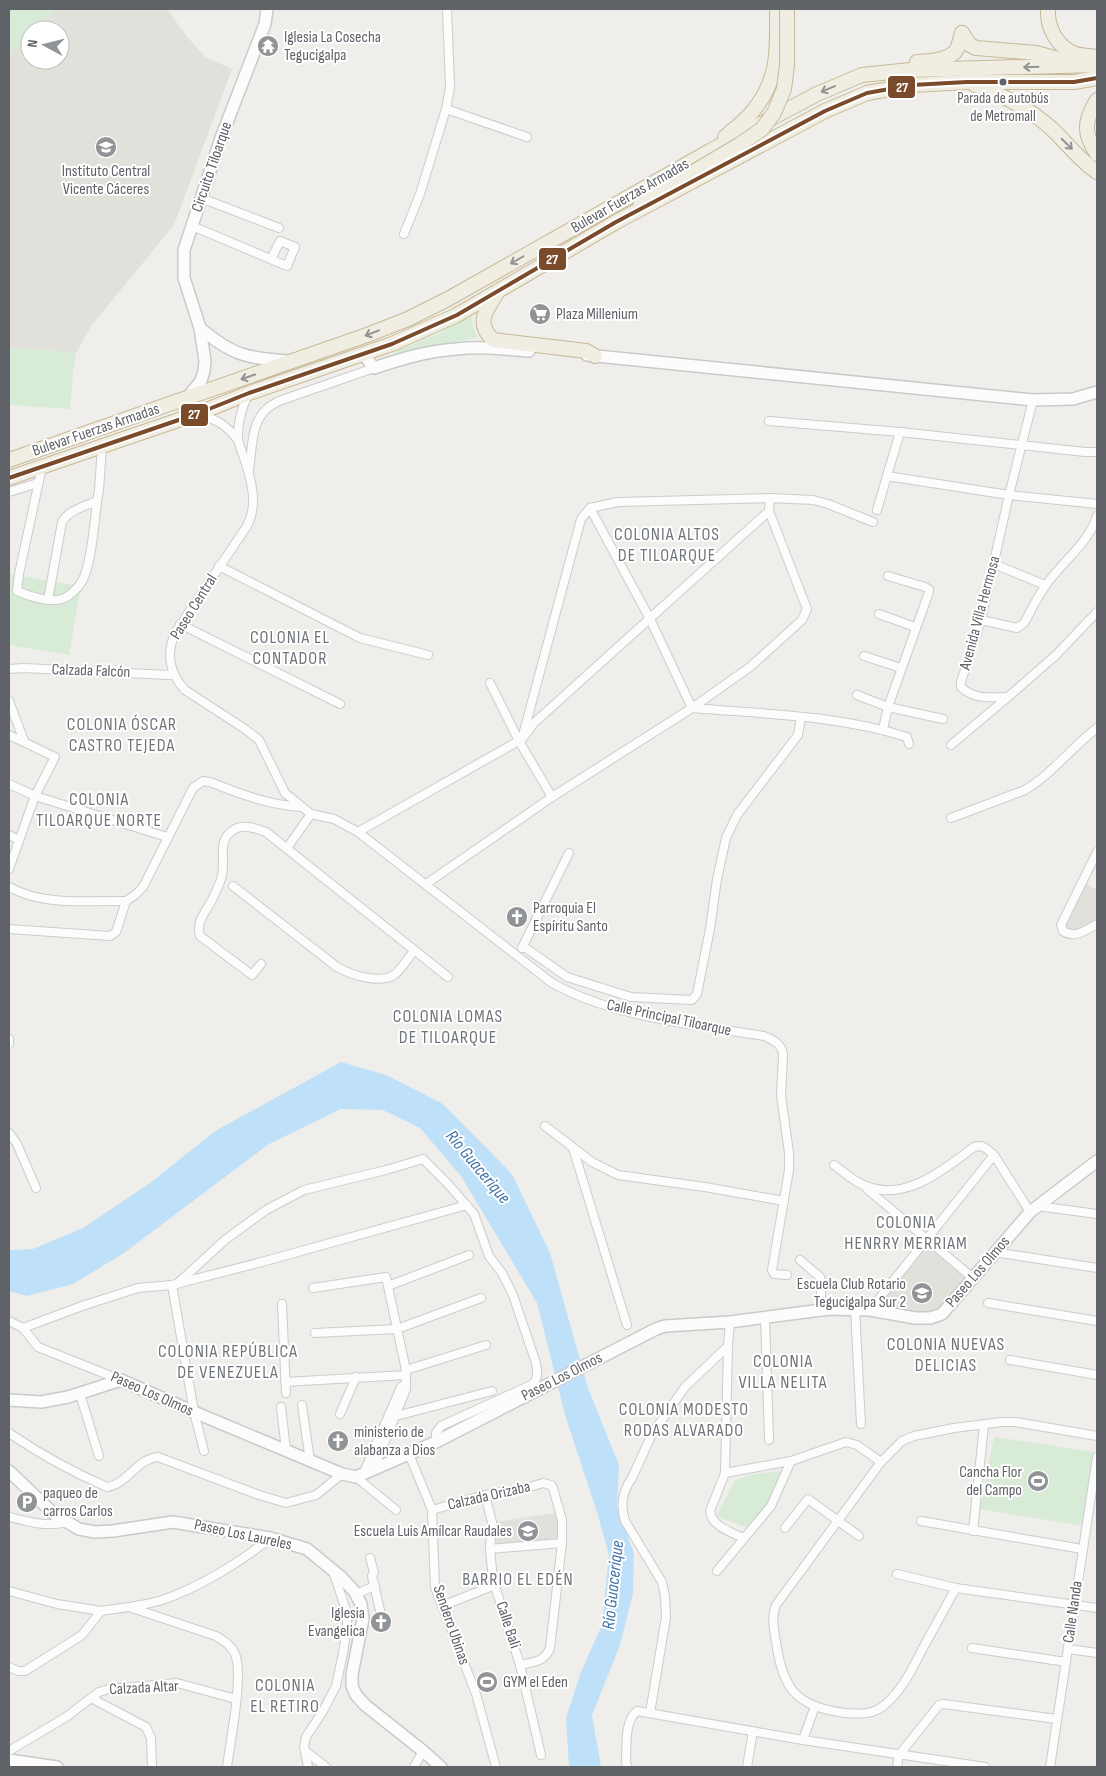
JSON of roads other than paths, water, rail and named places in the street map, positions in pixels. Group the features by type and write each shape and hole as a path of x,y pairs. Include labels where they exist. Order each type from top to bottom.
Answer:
{"highway":[{"path":"710,151 752,112 771,82 777,50 777,9"},
{"path":"637,208 740,145 762,129 774,113 784,89 787,65 787,9"},
{"path":"1048,9 1049,24 1060,44 1074,54 1094,62"},
{"path":"1054,9 1060,33 1069,42 1077,47 1097,50"},
{"path":"880,72 884,66 895,62 925,62 943,58 954,52 962,33 970,45 976,48 1036,53 1094,62"},
{"name":"Bulevar Fuerzas Armadas","path":"9,460 400,322 448,299 710,151 817,94 862,75 910,70 1094,62"},
{"name":"Bulevar Fuerzas Armadas","path":"9,478 392,344 456,315 637,208 825,111 867,93 912,85 967,82 1074,82 1097,78"},
{"path":"967,82 1001,95 1024,108 1051,128 1097,172"},
{"path":"1097,100 1090,112 1087,133 1089,142 1097,154"},
{"path":"1097,116 1095,135 1097,140"},
{"path":"499,290 485,311 483,318 483,327 493,340 586,352 595,356"}],"street":[{"name":"Circuito Tiloarque","path":"188,398 200,381 205,361 200,328 184,278 184,250 221,138 264,24 267,9"},
{"path":"404,234 422,186 446,109 450,87 447,9"},
{"path":"446,109 527,137"},
{"path":"201,198 279,228"},
{"path":"192,226 271,259"},
{"path":"200,328 216,342 233,352 263,359 294,361"},
{"path":"249,472 258,421 263,412 270,406 279,401 406,357 456,348 503,348 595,356 1034,400 1067,400 1097,392"},
{"path":"364,355 374,368"},
{"name":"Paseo Central","path":"173,674 170,662 170,645 180,624 248,526 253,513 253,496 249,472 238,440 238,423 249,393"},
{"name":"Avenida Villa Hermosa","path":"1008,698 979,697 971,694 962,686 961,682 981,620 1020,446 1034,400"},
{"name":"Paseo Central","path":"199,413 226,426 238,440"},
{"path":"769,421 1097,452"},
{"path":"877,510 900,432"},
{"path":"42,467 19,574 13,591 48,600 63,599 74,591 82,581 87,567 99,490 102,447"},
{"path":"887,476 1009,495 1097,504"},
{"path":"9,492 38,483"},
{"path":"426,884 552,797 692,708 750,667 802,620 807,609 769,511 770,498"},
{"path":"520,740 581,519 590,508 618,502 770,498 813,500 873,522"},
{"path":"48,600 62,522 65,517 76,510 97,501"},
{"path":"590,508 650,619 692,708"},
{"path":"358,832 520,740 534,723 769,511"},
{"path":"981,620 1017,628 1020,627 1046,585 1085,538 1097,516"},
{"path":"994,564 1046,585"},
{"path":"219,566 360,638 428,655"},
{"path":"883,729 901,668 929,592 929,589 888,576"},
{"path":"951,746 1056,655 1097,612"},
{"path":"879,614 915,627"},
{"path":"180,624 340,704"},
{"path":"864,656 901,668"},
{"name":"Calzada Falcón","path":"9,669 24,668 169,676 173,674"},
{"path":"173,674 185,690 259,740 285,793 311,814 286,848"},
{"path":"490,684 552,797"},
{"path":"857,695 888,707 943,719"},
{"path":"9,702 24,741"},
{"path":"692,708 801,717 857,724 883,729 906,737 909,744"},
{"path":"523,946 567,977 631,997 692,1000 695,998 726,838 737,815 798,735 801,717"},
{"path":"951,818 1025,790 1035,784 1097,728"},
{"path":"9,735 55,757 35,796 9,869"},
{"path":"9,887 21,894 50,901 126,901 135,896 143,887 193,788 203,781 258,800 282,806 302,807"},
{"path":"9,784 35,796 167,837"},
{"name":"Calle Principal Tiloarque","path":"311,814 334,819 358,832 552,983 568,991 630,1012 764,1036 780,1045 783,1050 781,1095 790,1170 772,1270 774,1274 787,1275"},
{"path":"261,964 252,974 200,936 198,926 200,918 212,900 222,876 225,838 232,831 240,827 254,827 266,832 448,977"},
{"path":"9,835 19,840"},
{"path":"1097,852 1061,925 1063,931 1069,935 1077,935 1097,924"},
{"path":"518,957 569,853"},
{"path":"233,886 337,968 347,973 372,978 394,975 414,951"},
{"path":"9,929 110,936 117,930 126,901"},
{"path":"9,1039 9,1044"},
{"path":"545,1126 592,1162 618,1175 705,1187 784,1201"},
{"path":"9,1133 17,1144 36,1188"},
{"path":"864,1186 877,1190 892,1190 920,1183 953,1164 974,1147 980,1145 984,1146 994,1155 1034,1209 1097,1214"},
{"path":"573,1148 627,1325"},
{"path":"870,1310 994,1155"},
{"path":"174,1284 232,1235 266,1210 304,1190 423,1159 474,1214 489,1256 502,1273 512,1295 536,1363 537,1379 533,1384 441,1426 436,1433 436,1442"},
{"name":"Paseo Los Olmos","path":"9,1321 23,1328 38,1347 121,1380 342,1474 409,1454 436,1442 656,1328 730,1322 820,1310 870,1310 915,1318 933,1317 942,1314 994,1252 1034,1209 1097,1161"},
{"path":"834,1164 864,1186 973,1278"},
{"path":"23,1328 138,1288 174,1284 258,1263 467,1205"},
{"path":"994,1252 1097,1268"},
{"path":"388,1286 469,1255"},
{"path":"800,1260 820,1277 820,1310"},
{"path":"313,1288 386,1277 406,1372 406,1384 402,1387 393,1415 369,1466 396,1510"},
{"path":"174,1284 194,1412 204,1450"},
{"path":"315,1334 397,1329 481,1298"},
{"path":"988,1303 1097,1321"},
{"path":"282,1304 286,1393"},
{"path":"855,1309 861,1424"},
{"path":"765,1318 769,1440"},
{"path":"730,1322 725,1473 710,1511 711,1517 716,1523 743,1538"},
{"path":"285,1382 406,1372 486,1345"},
{"path":"650,1713 666,1618 665,1596 662,1582 625,1521 622,1501 627,1484 652,1434 685,1387 728,1346"},
{"path":"1010,1360 1097,1375"},
{"path":"340,1414 356,1377"},
{"path":"9,1400 41,1402 80,1394 121,1380"},
{"path":"393,1415 492,1391"},
{"path":"80,1394 99,1456"},
{"path":"302,1404 310,1461"},
{"path":"281,1407 286,1450"},
{"path":"956,1588 903,1685 882,1706 872,1713 835,1712 815,1706 797,1696 786,1680 779,1659 773,1613 776,1605 882,1462 902,1441 954,1428 1015,1422 1097,1436"},
{"path":"973,1530 984,1425"},
{"path":"9,1432 54,1461 107,1487 114,1486 120,1482 144,1461 158,1457 259,1495 286,1503 316,1495 342,1474"},
{"path":"725,1473 791,1461 846,1442 857,1445 882,1462"},
{"name":"Sendero Ubinas","path":"409,1454 432,1510 435,1587 476,1694 496,1767"},
{"name":"Calle Nanda","path":"1050,1767 1097,1457"},
{"path":"717,1571 771,1506 791,1461"},
{"name":"Paseo Los Laureles","path":"9,1472 55,1515 79,1529 95,1532 113,1531 173,1522 270,1538 307,1549 354,1590 361,1604 363,1620 352,1674 352,1686 356,1695 365,1705 423,1751 440,1767"},
{"name":"Calzada Orizaba","path":"432,1510 484,1495 546,1483 553,1488 562,1520 562,1543"},
{"name":"Calle Bali","path":"484,1495 492,1522 490,1549 494,1585 520,1665 541,1755"},
{"path":"786,1528 808,1499 859,1536"},
{"path":"9,1517 37,1524 56,1525 68,1522"},
{"path":"921,1521 1082,1549"},
{"path":"9,1591 57,1604 101,1611 129,1607 162,1600 196,1585 230,1567 270,1538"},
{"path":"490,1549 562,1543 548,1654 544,1659 520,1665"},
{"path":"370,1558 380,1610"},
{"path":"308,1767 304,1747 306,1737 336,1686 345,1644 347,1613 333,1571"},
{"path":"898,1574 956,1588 1097,1608"},
{"path":"442,1606 494,1585"},
{"path":"356,1594 375,1586"},
{"path":"129,1607 205,1631 227,1643 235,1654 239,1667 227,1767"},
{"path":"9,1667 18,1671 25,1671 44,1660 82,1635 101,1611"},
{"path":"972,1648 1066,1662"},
{"path":"1068,1649 1097,1653"},
{"name":"Calzada Altar","path":"9,1751 66,1717 99,1692 109,1689 177,1683 236,1699"},
{"path":"91,1698 146,1727 151,1738 152,1767"},
{"path":"897,1767 899,1755 939,1705 944,1704 1057,1719"},
{"path":"803,1740 815,1706"},
{"path":"627,1767 629,1724 632,1715 637,1711 803,1740 984,1767"},
{"path":"748,1767 753,1731"},
{"path":"414,1767 423,1751"},
{"path":"305,1752 326,1767"},
{"path":"9,1760 56,1767"}],"water":[{"name":"Río Guacerique","path":"341,1062 386,1075 443,1104 512,1174 550,1253 588,1388 619,1465 617,1508 634,1553 633,1593 620,1645 592,1715 601,1767 569,1767 566,1718 581,1672 602,1625 609,1555 597,1512 565,1415 537,1303 461,1176 420,1128 383,1110 341,1109 269,1144 124,1253 73,1284 27,1296 9,1291 9,1248 11,1250 33,1249 83,1228 150,1183 215,1131"}],"place":[{"name":"Iglesia La Cosecha Tegucigalpa","path":"268,46"},
{"name":"Parada de autobús de Metromall","path":"1003,82"},
{"name":"Instituto Central Vicente Cáceres","path":"106,147"},
{"name":"Plaza Millenium","path":"540,314"},
{"name":"Parroquia El Espíritu Santo","path":"517,917"},
{"name":"Escuela Club Rotario Tegucigalpa Sur 2","path":"922,1293"},
{"name":"ministerio de alabanza a Dios","path":"338,1441"},
{"name":"Cancha Flor del Campo","path":"1038,1481"},
{"name":"paqueo de carros Carlos","path":"27,1502"},
{"name":"Escuela Luis Amílcar Raudales","path":"528,1531"},
{"name":"Iglesia Evangelica","path":"381,1622"},
{"name":"GYM el Eden","path":"487,1682"}],"district":[{"name":"COLONIA ALTOS DE TILOARQUE","path":"667,544"},
{"name":"COLONIA EL CONTADOR","path":"290,648"},
{"name":"COLONIA ÓSCAR CASTRO TEJEDA","path":"122,734"},
{"name":"COLONIA TILOARQUE NORTE","path":"99,810"},
{"name":"COLONIA LOMAS DE TILOARQUE","path":"448,1026"},
{"name":"COLONIA HENRRY MERRIAM","path":"906,1232"},
{"name":"COLONIA NUEVAS DELICIAS","path":"946,1354"},
{"name":"COLONIA REPÚBLICA DE VENEZUELA","path":"228,1361"},
{"name":"COLONIA VILLA NELITA","path":"783,1371"},
{"name":"COLONIA MODESTO RODAS ALVARADO","path":"684,1419"},
{"name":"BARRIO EL EDÉN","path":"518,1579"},
{"name":"COLONIA EL RETIRO","path":"285,1695"}]}
